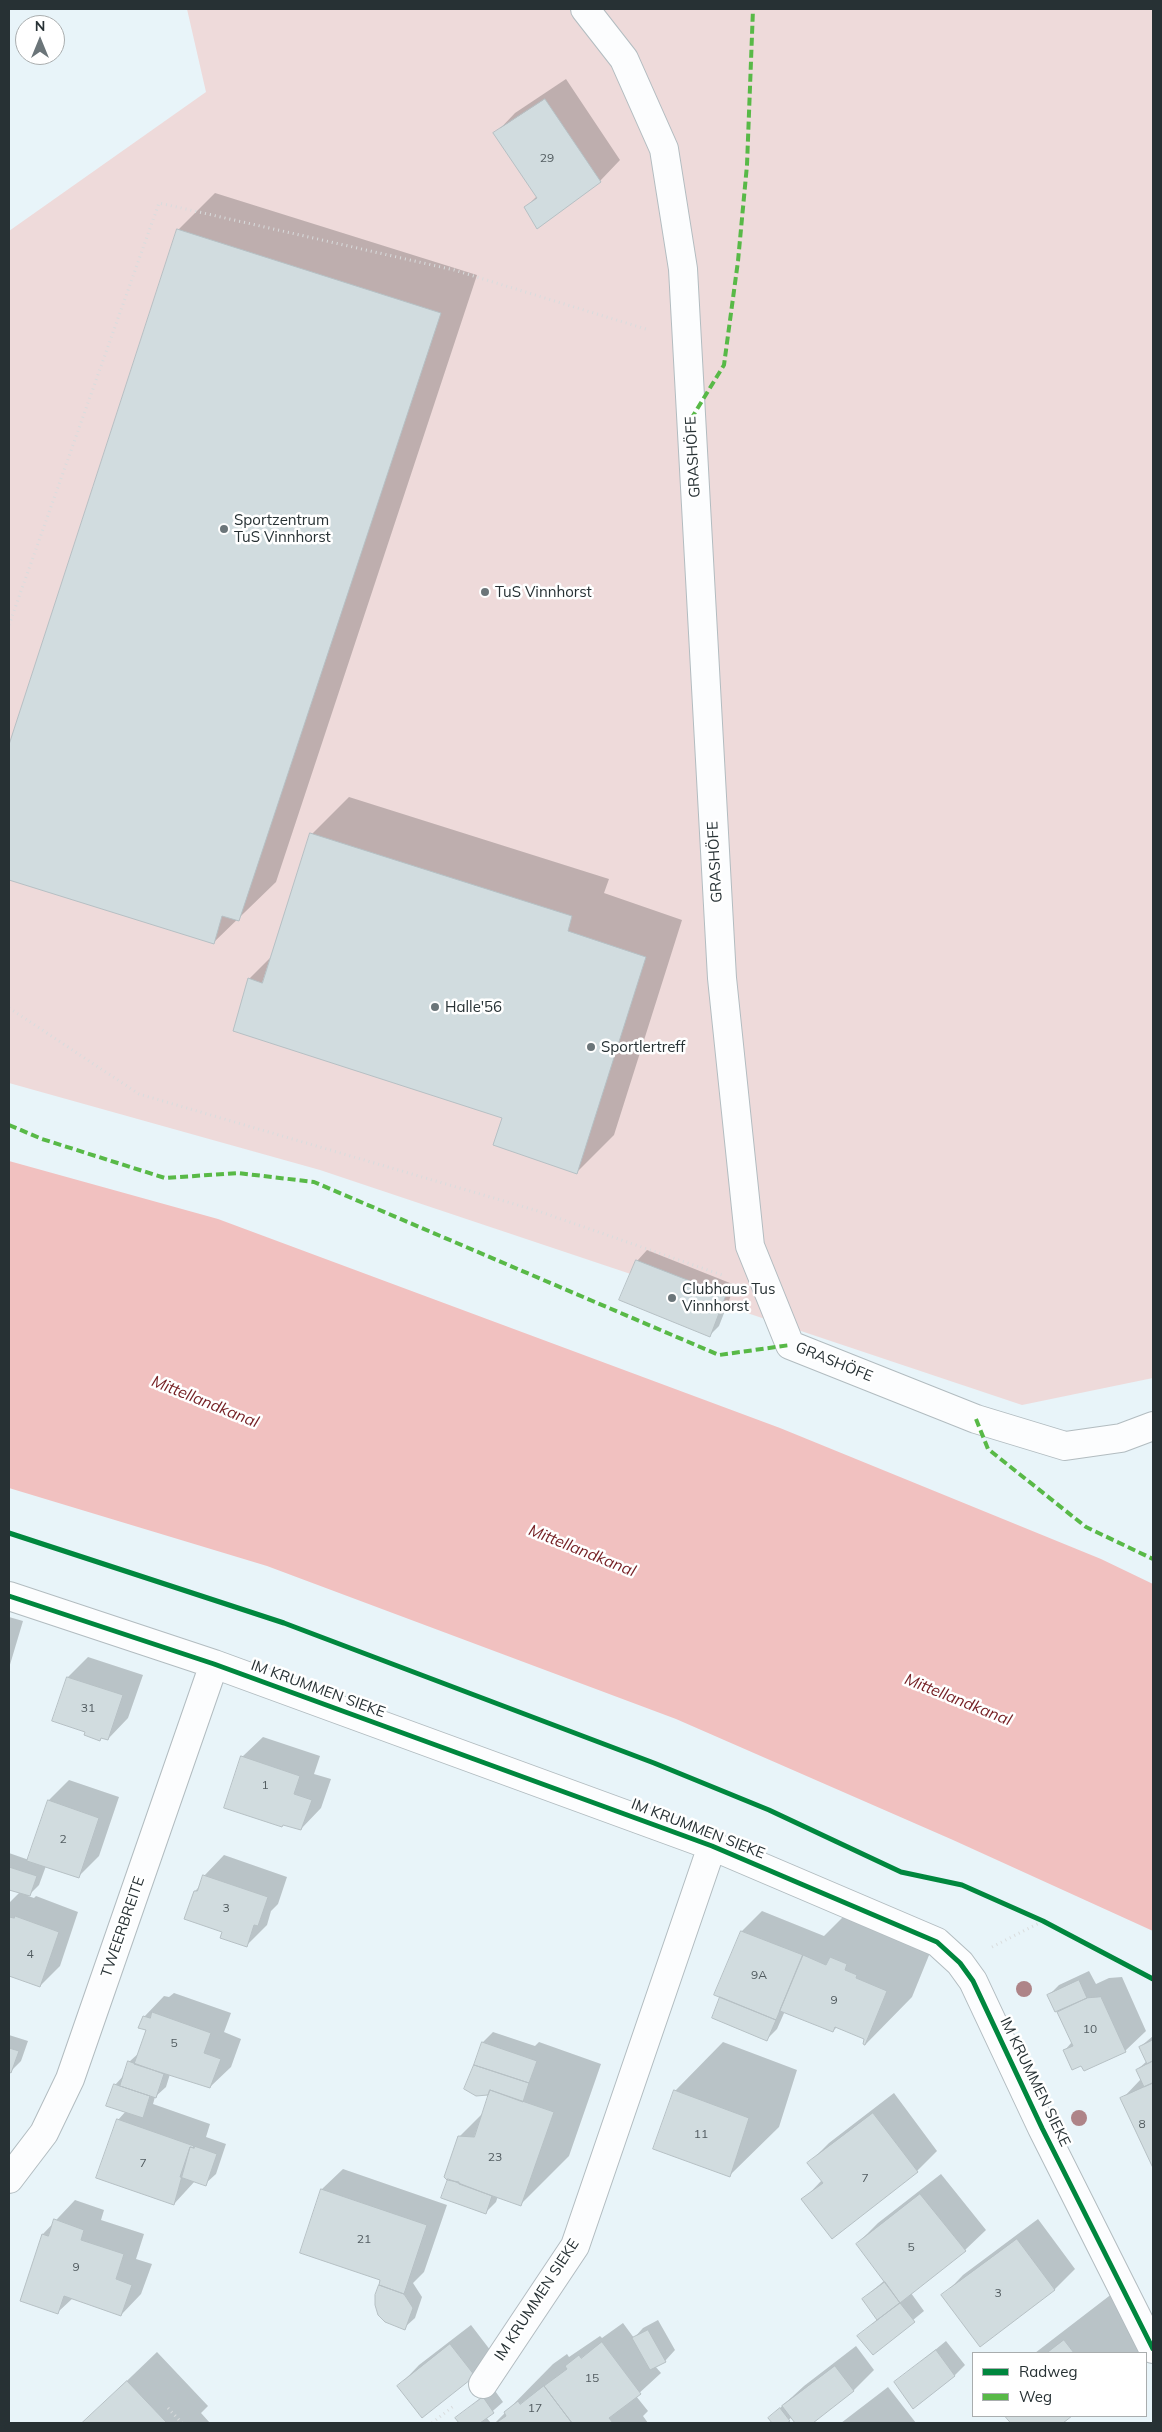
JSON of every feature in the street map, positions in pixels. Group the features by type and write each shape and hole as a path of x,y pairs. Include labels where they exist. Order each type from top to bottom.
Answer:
{"street":[{"name":"GRASHÖFE","path":"585,9 624,60 664,149 683,269 722,978 750,1246 790,1345 976,1419 1065,1446 1121,1438 1153,1426"},
{"name":"IM KRUMMEN SIEKE","path":"9,1596 214,1664 712,1846 937,1942 960,1963 973,1981 1042,2128 1153,2349"},
{"name":"TWEERBREITE","path":"9,2179 44,2132 70,2078 214,1664"},
{"name":"IM KRUMMEN SIEKE","path":"483,2384 575,2246 712,1846"}],"path":[{"path":"9,625 159,203 454,270 687,342"},
{"path":"9,1008 139,1094 538,1211 768,1290"},
{"path":"960,1963 1043,1921"},
{"path":"168,2408 182,2423"}],"shaded area":[{"name":"TuS Vinnhorst","path":"187,9 1153,9 1153,1378 1022,1405 320,1170 9,1083 9,231 206,92"}],"water":[{"name":"Mittellandkanal","path":"9,1161 218,1219 780,1428 1101,1559 1153,1584 1153,1931 953,1840 676,1719 267,1566 9,1488"}],"building":[{"path":"545,99 601,182 537,229 524,207 537,198 493,133"},
{"name":"Sportzentrum TuS Vinnhorst","path":"177,229 441,313 239,921 222,916 214,944 9,880 9,745"},
{"name":"Halle'56","path":"310,833 572,916 568,931 646,957 577,1174 493,1145 502,1118 233,1031 248,978 262,983"},
{"name":"Clubhaus Tus Vinnhorst","path":"636,1260 726,1295 710,1337 619,1300"},
{"path":"67,1677 123,1695 108,1740 101,1738 100,1741 84,1735 85,1732 52,1721"},
{"path":"241,1756 300,1776 294,1794 312,1800 301,1830 283,1825 282,1827 224,1808"},
{"path":"48,1800 99,1818 79,1878 27,1861"},
{"path":"9,1867 37,1876 30,1896 9,1890"},
{"path":"203,1875 268,1897 258,1926 254,1925 247,1947 220,1938 222,1932 184,1919 194,1891 197,1891"},
{"path":"15,1916 59,1932 40,1987 9,1976 9,1917 14,1918"},
{"path":"741,1931 803,1955 776,2020 714,1995"},
{"path":"803,1955 826,1965 830,1957 847,1964 845,1970 857,1975 856,1978 887,1991 865,2045 863,2044 864,2039 835,2027 833,2032 780,2011"},
{"path":"1079,1980 1087,1998 1055,2012 1047,1995"},
{"path":"720,1997 776,2020 767,2041 712,2018"},
{"path":"1101,1997 1126,2052 1084,2071 1081,2066 1072,2070 1063,2050 1073,2046 1057,2012 1087,1998"},
{"path":"152,2012 211,2033 204,2053 221,2059 210,2088 134,2064 146,2030 138,2028 143,2016 150,2018"},
{"path":"1153,2040 1153,2061 1147,2064 1139,2047"},
{"path":"482,2042 537,2061 529,2083 474,2065"},
{"path":"9,2048 19,2051 11,2073 9,2072"},
{"path":"128,2061 164,2074 156,2098 120,2086"},
{"path":"1153,2061 1153,2083 1144,2087 1136,2070"},
{"path":"474,2065 529,2083 523,2102 490,2090 488,2095 476,2096 464,2089"},
{"path":"1153,2083 1153,2168 1120,2098"},
{"path":"114,2084 150,2096 143,2118 106,2106"},
{"path":"490,2090 554,2112 521,2206 459,2184 459,2182 447,2180 444,2177 458,2136 474,2137"},
{"path":"674,2090 749,2118 730,2177 653,2149"},
{"path":"873,2113 918,2172 832,2239 801,2199 823,2183 807,2163"},
{"path":"117,2119 194,2146 194,2148 190,2147 174,2205 96,2178"},
{"path":"194,2146 217,2154 206,2186 180,2177 190,2147 194,2148"},
{"path":"448,2179 492,2196 486,2214 441,2198"},
{"path":"321,2189 427,2225 404,2294 379,2285 380,2280 300,2253"},
{"path":"920,2194 966,2251 900,2303 856,2244"},
{"path":"54,2219 84,2230 81,2240 124,2254 116,2279 132,2285 121,2316 64,2296 58,2314 20,2301 42,2234 48,2236"},
{"path":"1017,2239 1055,2290 980,2347 941,2295"},
{"path":"885,2282 900,2303 877,2320 862,2299"},
{"path":"379,2285 404,2294 413,2308 405,2330 385,2322 378,2315 375,2295"},
{"path":"900,2303 915,2322 873,2355 857,2336"},
{"path":"648,2330 666,2362 650,2370 632,2338"},
{"path":"1064,2340 1073,2352 1048,2352"},
{"path":"602,2342 641,2394 609,2418 613,2423 572,2423 544,2386 567,2369 565,2366 579,2355 581,2358"},
{"path":"450,2344 475,2376 422,2418 397,2386"},
{"path":"936,2350 955,2376 913,2409 894,2382"},
{"path":"835,2366 854,2391 813,2423 795,2423 782,2406"},
{"path":"127,2381 167,2423 82,2423"},
{"path":"544,2386 572,2423 496,2423 506,2416 504,2412 518,2401 520,2404"},
{"path":"483,2397 494,2413 480,2423 459,2423 455,2418"},
{"path":"780,2408 790,2421 787,2423 772,2423 768,2418"},
{"path":"1006,2417 1071,2417 1063,2423 1011,2423"}],"marked path":[{"path":"691,419 724,365 738,261 747,165 753,9"},
{"path":"9,1125 42,1139 165,1178 238,1173 314,1182 719,1355 790,1345"},
{"path":"976,1419 988,1449 1086,1527 1153,1559"}],"cycle path":[{"path":"9,1533 284,1623 654,1763 769,1810 901,1872 962,1885 1043,1921 1153,1979"},
{"path":"9,1596 214,1664 712,1846 937,1942 960,1963 973,1981 1042,2128 1153,2349"}],"place":[{"name":"Sportzentrum TuS Vinnhorst","path":"224,529"},
{"name":"TuS Vinnhorst","path":"485,592"},
{"name":"Halle'56","path":"435,1007"},
{"name":"Sportlertreff","path":"591,1047"},
{"name":"Clubhaus Tus Vinnhorst","path":"672,1298"}]}
